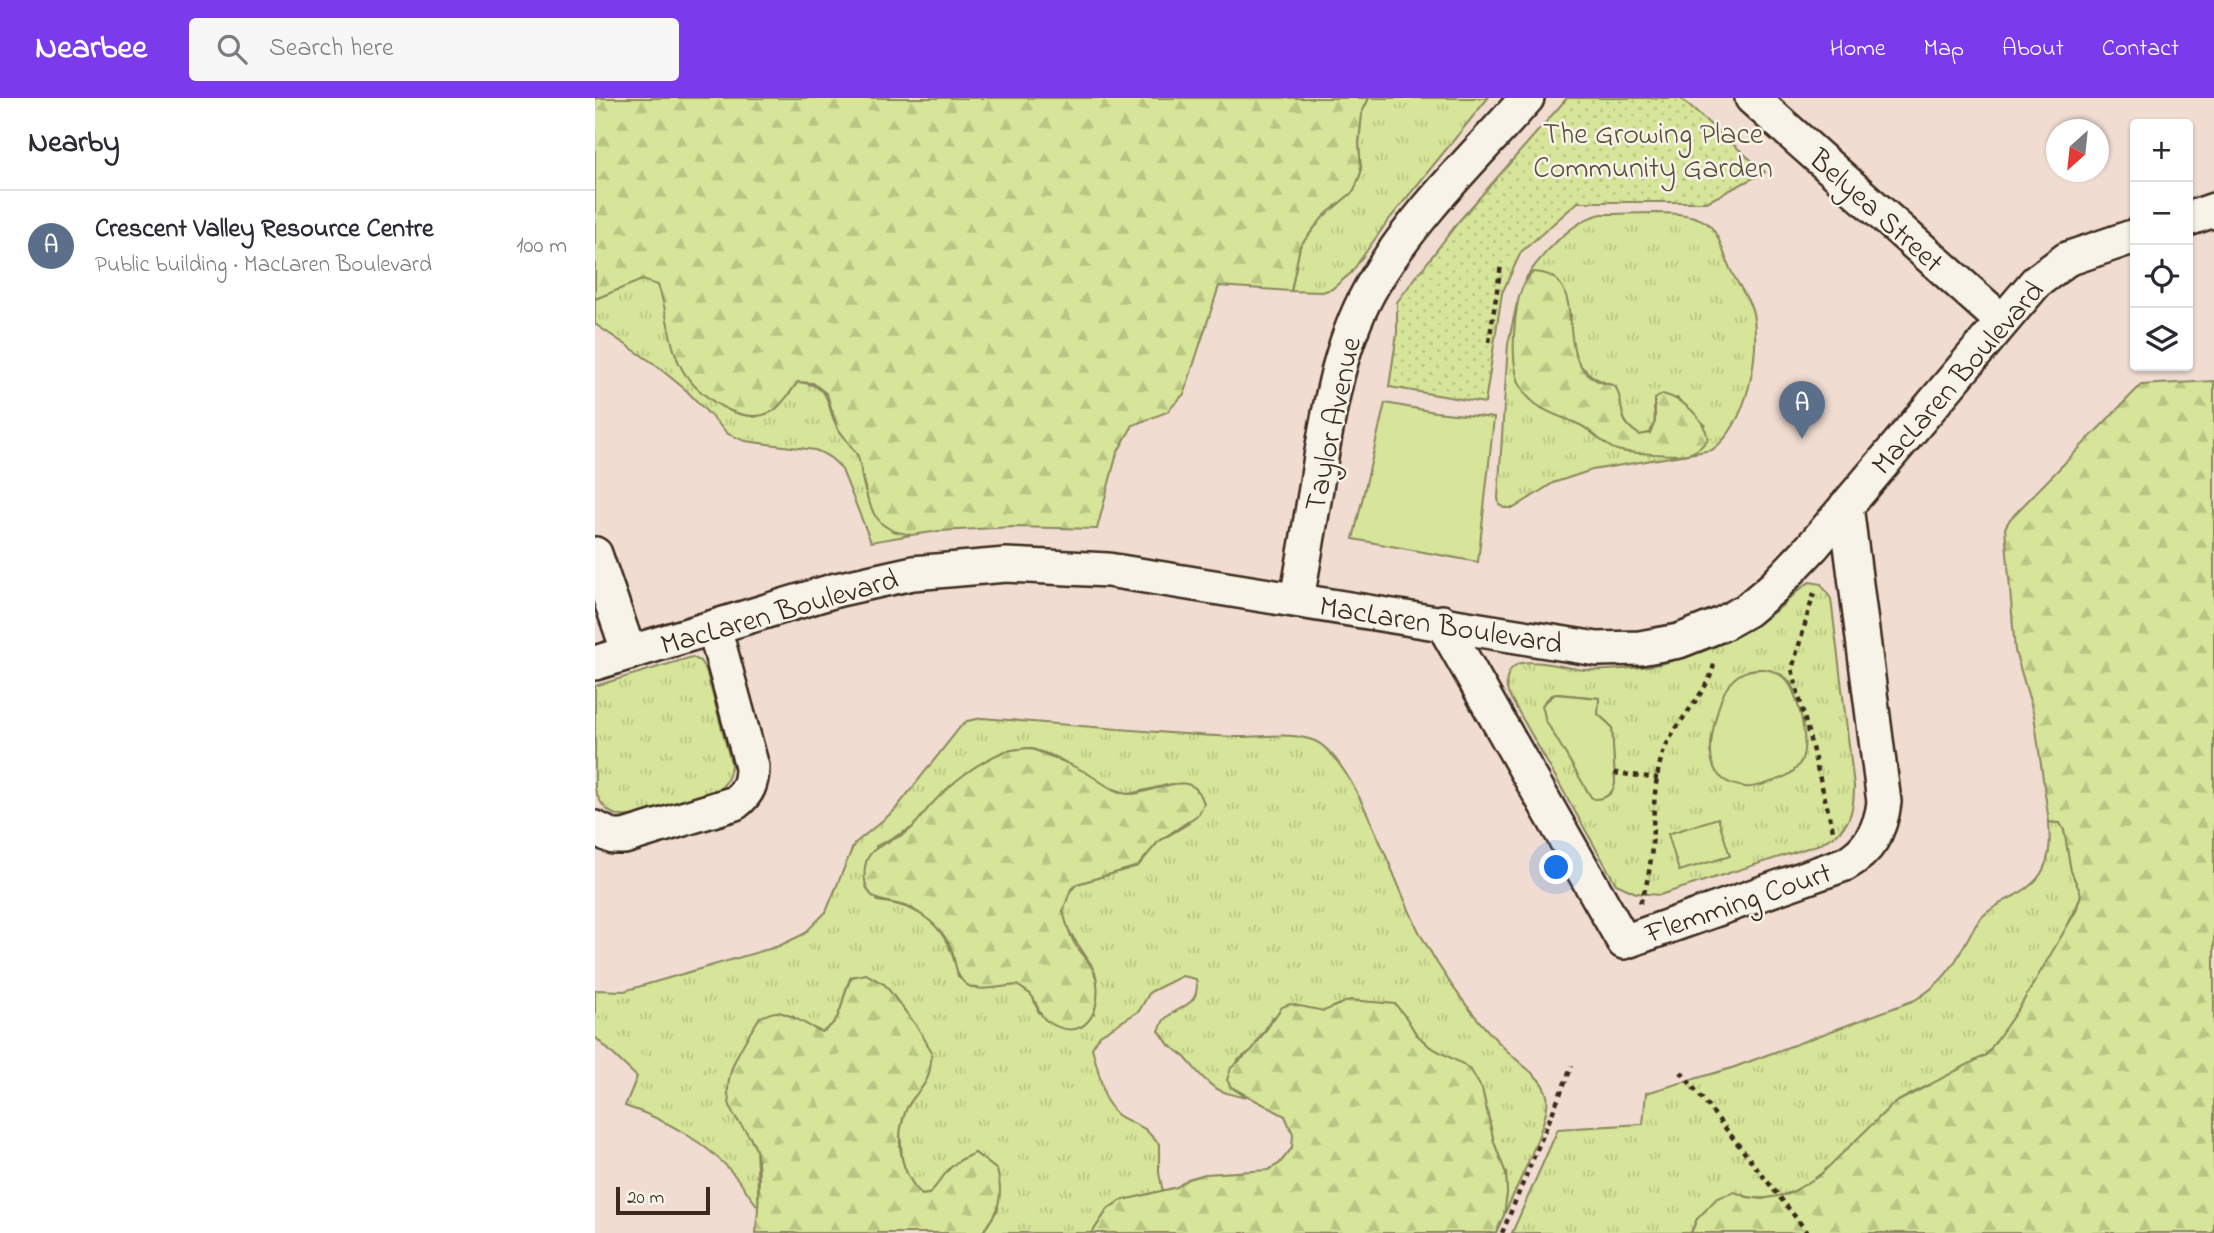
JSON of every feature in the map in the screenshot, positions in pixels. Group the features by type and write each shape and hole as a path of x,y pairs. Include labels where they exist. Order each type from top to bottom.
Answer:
{"street":[{"name":"Taylor Avenue","path":"1297,600 1333,390 1344,349 1360,309 1374,283 1407,236 1527,98"},
{"name":"Belyea Street","path":"1752,98 2002,321"},
{"path":"2193,217 2214,210"},
{"name":"MacLaren Boulevard","path":"595,663 836,590 913,573 1006,565 1108,570 1597,649 1640,648 1679,641 1703,633 1747,610 1795,566 2036,282 2067,259 2130,238"},
{"name":"Flemming Court","path":"1442,622 1624,942 1842,866 1855,859 1873,838 1882,817 1884,802 1846,506"},
{"path":"595,554 629,653"},
{"path":"595,828 613,837 625,837 736,803 748,789 752,779 751,767 714,627"}],"path":[{"path":"1489,342 1501,265"},
{"path":"1818,580 1792,669 1842,866"},
{"path":"1624,942 1648,879 1658,778 1667,741 1712,674 1713,657 1703,633"},
{"path":"1614,773 1658,778"},
{"path":"1502,1233 1572,1066"},
{"path":"1681,1072 1808,1233"}],"green space":[{"path":"595,98 1369,98 1362,112 1359,143 1361,172 1354,191 1324,216 1300,246 1291,291 1219,286 1184,394 1167,412 1133,425 1117,453 1097,529 1013,527 911,535 893,531 882,524 874,514 867,497 858,456 837,427 827,394 813,383 798,382 773,411 761,415 748,415 721,407 698,389 682,369 674,349 658,285 642,280 595,299"},
{"path":"1369,98 1488,98 1387,222 1351,273 1332,289 1322,292 1291,291 1300,246 1324,216 1354,191 1361,172 1359,143 1362,112"},
{"name":"The Growing Place Community Garden","path":"1567,98 1680,98 1765,172 1707,202 1578,202 1521,252 1502,293 1485,403 1389,387 1397,333 1397,302 1459,221"},
{"path":"1671,213 1698,218 1711,227 1753,313 1755,348 1749,388 1734,424 1712,450 1592,470 1553,483 1514,508 1504,508 1499,504 1498,498 1508,344 1517,303 1514,342 1516,370 1525,393 1539,406 1583,426 1610,445 1705,425 1677,398 1654,408 1655,422 1650,433 1640,435 1633,430 1624,419 1615,386 1592,376 1573,352 1571,315 1533,273 1524,281 1558,240 1580,223 1602,214"},
{"path":"1533,272 1551,276 1562,286 1567,300 1575,352 1581,368 1596,380 1615,386 1624,418 1632,429 1640,435 1650,433 1655,422 1655,399 1663,394 1692,410 1706,431 1708,439 1694,452 1682,455 1617,450 1586,429 1534,403 1519,383 1514,357 1519,295"},
{"path":"642,279 658,285 671,336 731,411 755,417 775,410 798,382 810,384 823,392 839,430 857,452 872,508 890,527 911,535 871,542 837,463 815,450 745,441 728,434 686,390 653,363 595,324 595,299"},
{"path":"2214,381 2214,1233 1691,1233 1697,1219 1717,1198 1735,1192 1762,1199 1789,1194 1819,1176 1893,1104 1986,1055 2021,1005 2076,911 2081,894 2071,871 2064,830 2060,823 2049,822 2034,715 2015,651 2005,528 2010,519 2141,385"},
{"path":"1385,403 1494,418 1478,562 1353,539"},
{"path":"1810,582 1821,584 1831,599 1854,786 1847,823 1835,835 1817,845 1660,895 1636,893 1616,884 1508,693 1510,670 1516,665 1530,662 1586,670 1614,670 1644,667 1684,658 1742,633 1777,610","holes":["1760,669 1783,676 1793,687 1801,761 1790,774 1781,778 1753,784 1736,784 1729,782 1718,772 1710,752 1749,670","1552,695 1599,698 1598,714 1612,727 1615,783 1544,702"]},
{"path":"692,657 700,661 706,670 731,763 727,779 715,792 672,806 627,816 607,810 595,789 595,686"},
{"path":"1765,669 1781,675 1794,692 1803,728 1803,757 1799,765 1783,778 1755,787 1745,787 1722,779 1716,772 1712,763 1711,743 1717,711 1729,684 1744,672"},
{"path":"1555,694 1599,698 1598,714 1612,727 1615,783 1611,793 1605,797 1591,797 1546,721 1542,705"},
{"path":"982,718 1236,737 1296,736 1315,741 1331,753 1361,801 1413,919 1443,972 1477,1019 1535,1076 1545,1090 1547,1106 1544,1120 1504,1215 1506,1174 1494,1142 1482,1089 1416,1034 1395,1004 1372,1003 1324,1012 1307,1008 1273,1017 1252,1050 1238,1060 1231,1087 1246,1097 1216,1089 1183,1055 1169,1045 1159,1031 1169,1015 1195,996 1196,979 1182,976 1150,992 1139,1011 1100,1035 1092,1048 1106,1100 1117,1115 1145,1129 1159,1144 1159,1173 1163,1192 1120,1201 1108,1209 1092,1233 982,1233 998,1209 997,1170 975,1153 952,1166 929,1194 922,1195 909,1182 902,1159 900,1131 906,1109 927,1078 918,1028 885,985 866,974 851,977 839,1015 830,1027 822,1032 792,1016 760,1017 731,1070 732,1112 744,1126 756,1149 759,1208 736,1177 700,1143 671,1125 625,1106 637,1077 595,1037 595,990 624,991 779,946 804,934 826,912 854,844 894,811 967,721","holes":["1029,748 1056,757 1108,787 1129,794 1172,784 1189,823 1158,842 1138,866 1077,884 1067,896 1063,908 1065,920 1096,976 1094,1014 1039,1013 1032,995 1017,985 984,988 958,976 948,945 932,923 909,908 877,901 876,846 912,828 939,797 1005,751"]},
{"path":"1029,748 1071,765 1122,793 1138,793 1181,783 1191,785 1199,792 1204,804 1199,814 1158,842 1138,866 1077,884 1071,889 1063,911 1076,946 1093,969 1097,1002 1088,1021 1081,1027 1071,1029 1060,1028 1047,1021 1030,994 1017,985 980,989 969,986 960,978 949,944 938,928 911,908 877,899 867,889 865,881 865,868 873,851 913,827 955,782 983,762 1003,752"},
{"path":"1718,818 1730,856 1679,871 1668,834"},
{"path":"2049,822 2060,823 2063,829 2071,869 2081,893 2068,924 2038,977 2006,1028 1984,1056 1963,1070 1895,1103 1811,1181 1794,1191 1775,1197 1756,1198 1735,1193 1697,1219 1691,1233 1512,1233 1558,1129 1643,1124 1646,1093 1732,1068 1915,1000 1929,991 1951,968 1983,916 2038,878 2049,852"},
{"path":"866,974 885,985 918,1028 932,1052 927,1079 908,1106 902,1121 900,1144 904,1166 922,1195 929,1194 952,1166 975,1153 997,1170 999,1203 993,1218 982,1233 756,1233 759,1189 757,1155 753,1142 737,1120 728,1099 734,1062 760,1017 770,1013 787,1014 822,1032 830,1027 839,1014 852,977"},
{"path":"1350,1000 1395,1004 1416,1034 1430,1047 1463,1064 1472,1072 1482,1089 1494,1142 1506,1174 1504,1215 1496,1233 1092,1233 1108,1209 1120,1201 1177,1187 1188,1179 1205,1174 1268,1170 1279,1164 1292,1148 1293,1134 1285,1116 1231,1087 1227,1080 1231,1068 1252,1050 1282,1007 1290,1004 1324,1011"}],"place":[{"name":"Crescent Valley Resource Centre","path":"1802,439"}]}
